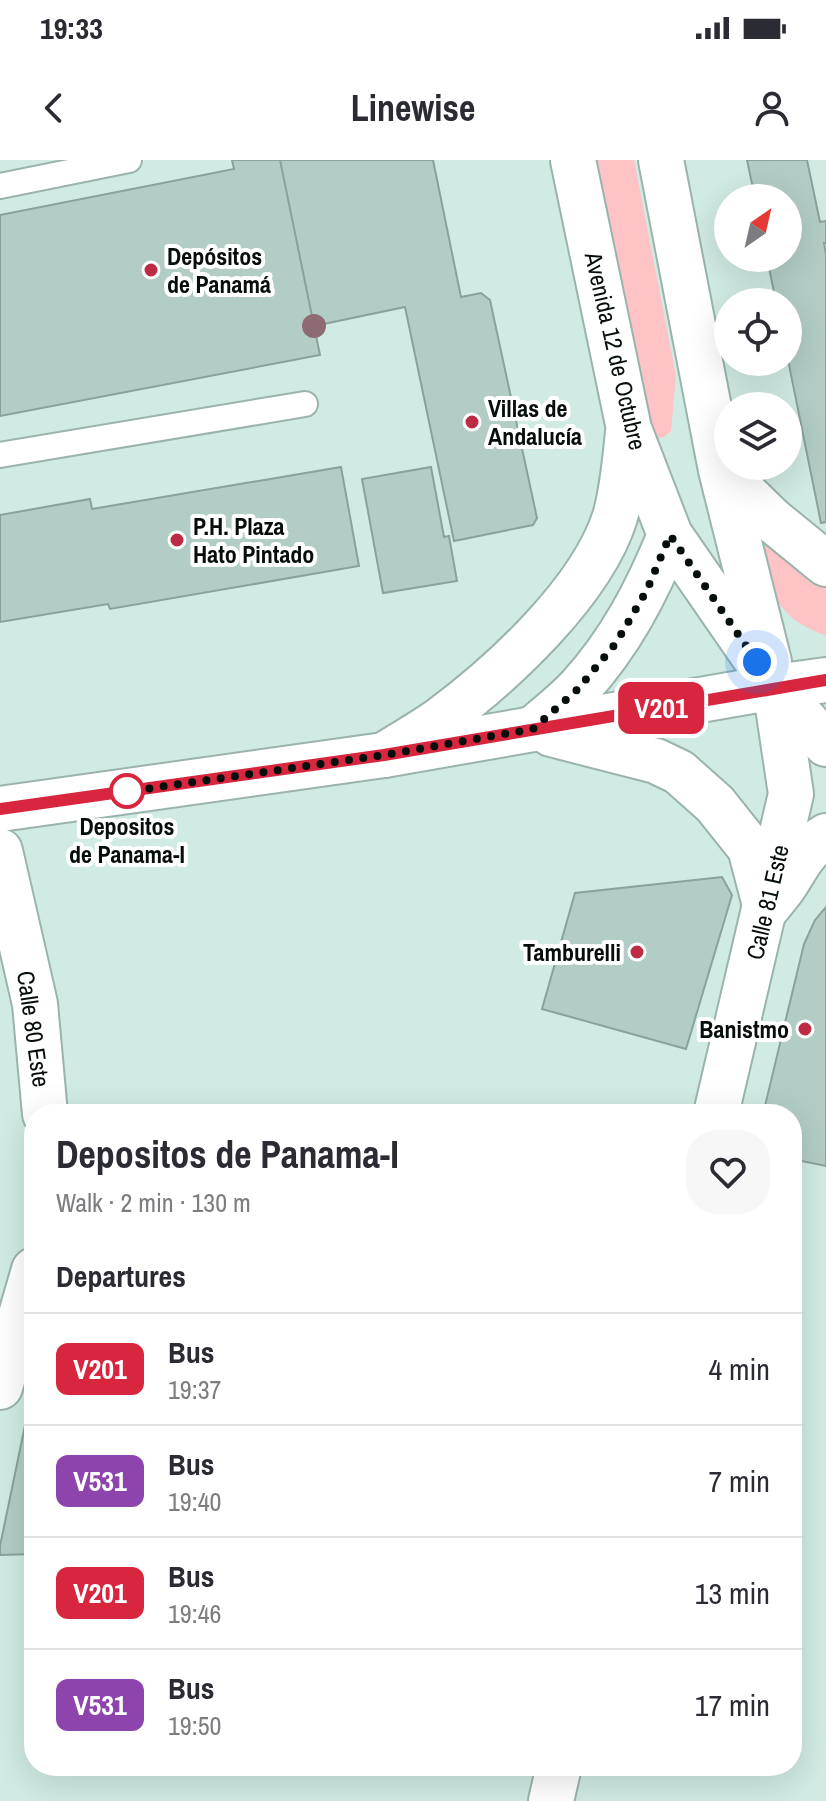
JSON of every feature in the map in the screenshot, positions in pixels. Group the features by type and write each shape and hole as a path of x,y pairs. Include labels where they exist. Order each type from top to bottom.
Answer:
{"main road":[{"name":"Avenida 12 de Octubre","path":"573,160 629,429 670,535 775,687 826,744"},
{"path":"661,160 714,434"},
{"path":"384,755 438,721 467,698 541,629 566,600 593,563 615,517 629,429"},
{"path":"723,480 775,687"},
{"path":"731,480 771,519 826,564"},
{"path":"533,729 578,689 616,643 647,590 670,535"},
{"path":"0,809 384,755 826,680"},
{"name":"Calle 81 Este","path":"718,1104 791,794 775,687"},
{"path":"533,729 642,757 679,772 715,804 750,848 766,909"},
{"path":"766,909 786,884 799,860 826,836"},
{"name":"Calle 80 Este","path":"0,851 35,1004 44,1104"},
{"path":"0,1387 24,1304"},
{"path":"551,1801 557,1776"}],"lane":[{"path":"0,186 129,160"},
{"path":"0,455 305,404"}],"shaded area":[{"path":"592,160 634,160 676,376 671,431 664,437 657,438 649,427"},
{"path":"766,543 826,589 826,636 798,622 780,604 769,582 761,551"}],"building":[{"name":"Depósitos de Panamá","path":"232,160 280,160 320,355 0,416 0,215 234,169"},
{"name":"Villas de Andalucía","path":"280,160 433,160 461,297 481,293 490,300 537,518 533,525 454,541 405,307 314,326"},
{"path":"747,160 807,160 820,222 826,221 826,522 821,523 802,429 802,392 794,392 791,376 802,376 802,288 773,288 770,272 802,272 802,184 752,184"},
{"name":"P.H. Plaza Hato Pintado","path":"341,467 359,566 110,609 108,604 0,622 0,515 90,499 92,509"},
{"path":"431,467 444,537 449,536 457,581 383,593 362,479"},
{"name":"Tamburelli","path":"722,877 732,895 686,1049 542,1009 575,893"},
{"name":"Banistmo","path":"826,907 826,1166 802,1161 802,1104 765,1104 804,944 815,920"},
{"path":"24,1430 24,1554 0,1555"}],"bus line":[{"name":"V201","path":"0,809 384,755 826,680"}],"place":[{"name":"Depósitos de Panamá","path":"151,270"},
{"name":"Villas de Andalucía","path":"472,422"},
{"name":"P.H. Plaza Hato Pintado","path":"177,540"},
{"name":"Depositos de Panama-I","path":"127,791"},
{"name":"Tamburelli","path":"637,952"},
{"name":"Banistmo","path":"805,1029"}],"route":[{"path":"127,791 124,792 384,755 533,729 578,689 616,643 647,590 670,535 757,662"}]}
